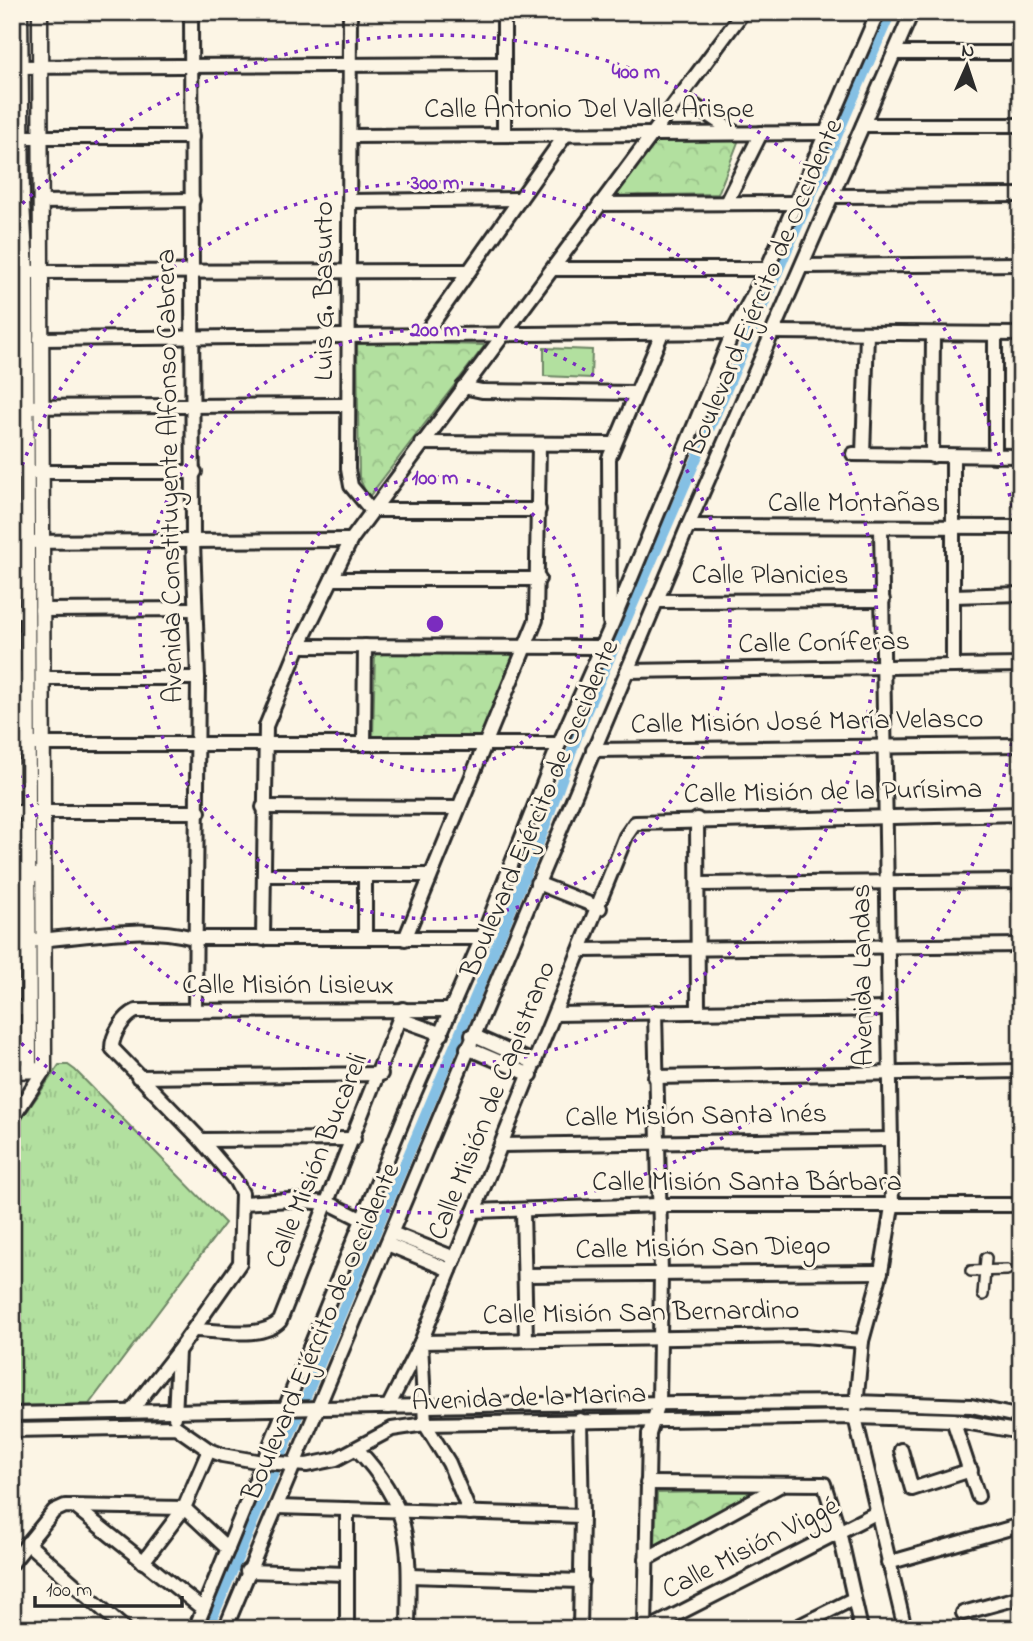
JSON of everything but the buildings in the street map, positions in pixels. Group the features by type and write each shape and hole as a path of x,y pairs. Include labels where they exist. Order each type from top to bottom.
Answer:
{"street":[{"path":"20,12 16,67 17,204 26,272 40,339 26,407"},
{"path":"12,1119 34,1087 36,1070 35,812 27,744 26,272 40,202 40,12"},
{"name":"Avenida Constituyente Alfonso Cabrera","path":"191,12 195,338 193,542 198,678 195,1010"},
{"name":"Luis G. Basurto","path":"350,12 348,469 351,486 371,510"},
{"path":"504,12 505,135"},
{"path":"263,939 264,743 270,711 351,540 743,12"},
{"name":"Boulevard Ejército de Occidente","path":"195,1629 267,1462 363,1220 482,939 559,744 610,629 733,332 767,269 877,12"},
{"name":"Boulevard Ejército de Occidente","path":"225,1629 314,1407 390,1239 469,1042 656,601 912,12"},
{"path":"894,52 1021,53 1021,63"},
{"path":"16,67 504,64"},
{"path":"680,96 735,133"},
{"path":"863,125 1021,125"},
{"path":"726,204 761,133"},
{"name":"Calle Antonio Del Valle Arispe","path":"351,136 827,133"},
{"path":"424,335 566,134"},
{"path":"17,137 192,137"},
{"path":"833,196 1021,195"},
{"path":"350,201 518,199"},
{"path":"40,202 193,200"},
{"path":"600,204 795,204"},
{"path":"803,266 1021,264"},
{"path":"553,269 767,269"},
{"path":"26,272 468,271"},
{"path":"40,339 733,332"},
{"path":"774,332 1021,334"},
{"path":"610,629 607,470 614,444 662,333"},
{"path":"867,334 858,454 1021,456"},
{"path":"932,456 933,334"},
{"path":"995,334 995,456"},
{"path":"463,387 482,391 636,393"},
{"path":"26,407 348,405"},
{"path":"421,443 614,444"},
{"path":"405,939 485,743 504,704 539,608 539,444"},
{"path":"953,456 953,666"},
{"path":"26,472 195,472"},
{"path":"371,510 539,510"},
{"name":"Calle Montañas","path":"688,526 1021,527"},
{"name":"Avenida Landas","path":"881,528 892,1206 881,1272 862,1341 855,1418 905,1629"},
{"path":"27,542 351,540"},
{"path":"332,579 539,579"},
{"path":"953,596 1021,594"},
{"name":"Calle Planicies","path":"656,601 883,600"},
{"path":"27,610 194,609"},
{"path":"299,646 601,647"},
{"path":"365,646 365,743"},
{"name":"Calle Coníferas","path":"627,671 1021,665"},
{"path":"27,678 198,678"},
{"path":"27,744 559,744"},
{"name":"Calle Misión José María Velasco","path":"593,750 1021,745"},
{"path":"264,807 458,808"},
{"path":"12,812 198,811"},
{"name":"Calle Misión de la Purísima","path":"647,820 1021,814"},
{"path":"697,819 698,1012"},
{"name":"Calle Misión de Capistrano","path":"387,1407 421,1342 631,827 639,820 647,820"},
{"path":"12,876 35,875"},
{"path":"264,875 430,876"},
{"path":"365,875 365,938"},
{"path":"699,884 1021,881"},
{"path":"537,883 600,908"},
{"path":"12,941 35,941 122,930 169,932 194,938 482,939"},
{"path":"35,941 29,1008 36,1070"},
{"path":"581,950 1021,945"},
{"path":"12,1008 29,1008"},
{"path":"556,1014 889,1009"},
{"name":"Calle Misión Lisieux","path":"138,1077 112,1048 112,1040 127,1018 136,1011 402,1014 452,1010"},
{"path":"646,1629 647,1483 652,1419 659,1403 661,1274 655,1012"},
{"name":"Calle Misión Lisieux","path":"402,1014 442,1034"},
{"name":"Calle Misión Bucareli","path":"193,1330 261,1331 273,1328 281,1321 381,1074 402,1014"},
{"path":"469,1042 533,1069"},
{"path":"12,1070 36,1070"},
{"path":"655,1077 1021,1071"},
{"path":"138,1077 381,1074"},
{"path":"131,1411 178,1351 240,1263 243,1203 236,1180 201,1140 138,1077"},
{"path":"201,1140 354,1139"},
{"name":"Calle Misión Santa Inés","path":"501,1144 891,1139"},
{"path":"243,1203 298,1200 329,1203 363,1220"},
{"name":"Calle Misión Santa Bárbara","path":"474,1211 659,1205 1021,1205"},
{"path":"523,1210 526,1339"},
{"path":"390,1239 453,1264"},
{"path":"984,1295 986,1258"},
{"path":"971,1271 1007,1270"},
{"name":"Calle Misión San Diego","path":"525,1275 881,1272"},
{"name":"Calle Misión San Bernardino","path":"421,1342 804,1336 862,1341"},
{"path":"421,1342 425,1424 449,1463 470,1513"},
{"path":"12,1430 176,1427 178,1351"},
{"name":"Avenida de la Marina","path":"12,1414 314,1407 855,1402 971,1406 1021,1417"},
{"name":"Avenida de la Marina","path":"176,1427 209,1450 291,1464 328,1461 392,1429 425,1424 855,1418 953,1420 1021,1432"},
{"path":"580,1420 583,1516 580,1629"},
{"path":"953,1420 978,1496"},
{"path":"357,1448 386,1483 401,1511 409,1576 408,1629"},
{"path":"143,1562 184,1507 209,1450"},
{"path":"901,1450 912,1489 971,1470"},
{"path":"647,1483 824,1484 839,1531 860,1629"},
{"path":"646,1559 783,1484"},
{"path":"74,1506 203,1609"},
{"path":"12,1563 54,1511 74,1506 184,1507 228,1549"},
{"path":"276,1507 583,1516"},
{"path":"346,1509 347,1629"},
{"name":"Calle Misión Viggé","path":"646,1629 876,1513"},
{"path":"888,1563 1021,1525"},
{"path":"27,1543 125,1629"},
{"path":"247,1571 346,1574"},
{"path":"409,1576 582,1581"},
{"path":"963,1613 1021,1597"},
{"path":"793,1629 853,1598"}],"green space":[{"path":"740,137 718,194 610,196 652,138"},
{"path":"357,342 485,345 368,498 359,477"},
{"path":"544,348 592,350 591,378 544,376"},
{"path":"375,652 524,654 484,738 373,740"},
{"path":"59,1065 68,1065 75,1070 225,1223 89,1404 12,1406 12,1133"},
{"path":"762,1491 655,1546 657,1493"}],"waterway":[{"path":"208,1629 542,835 585,715 891,12"}]}
